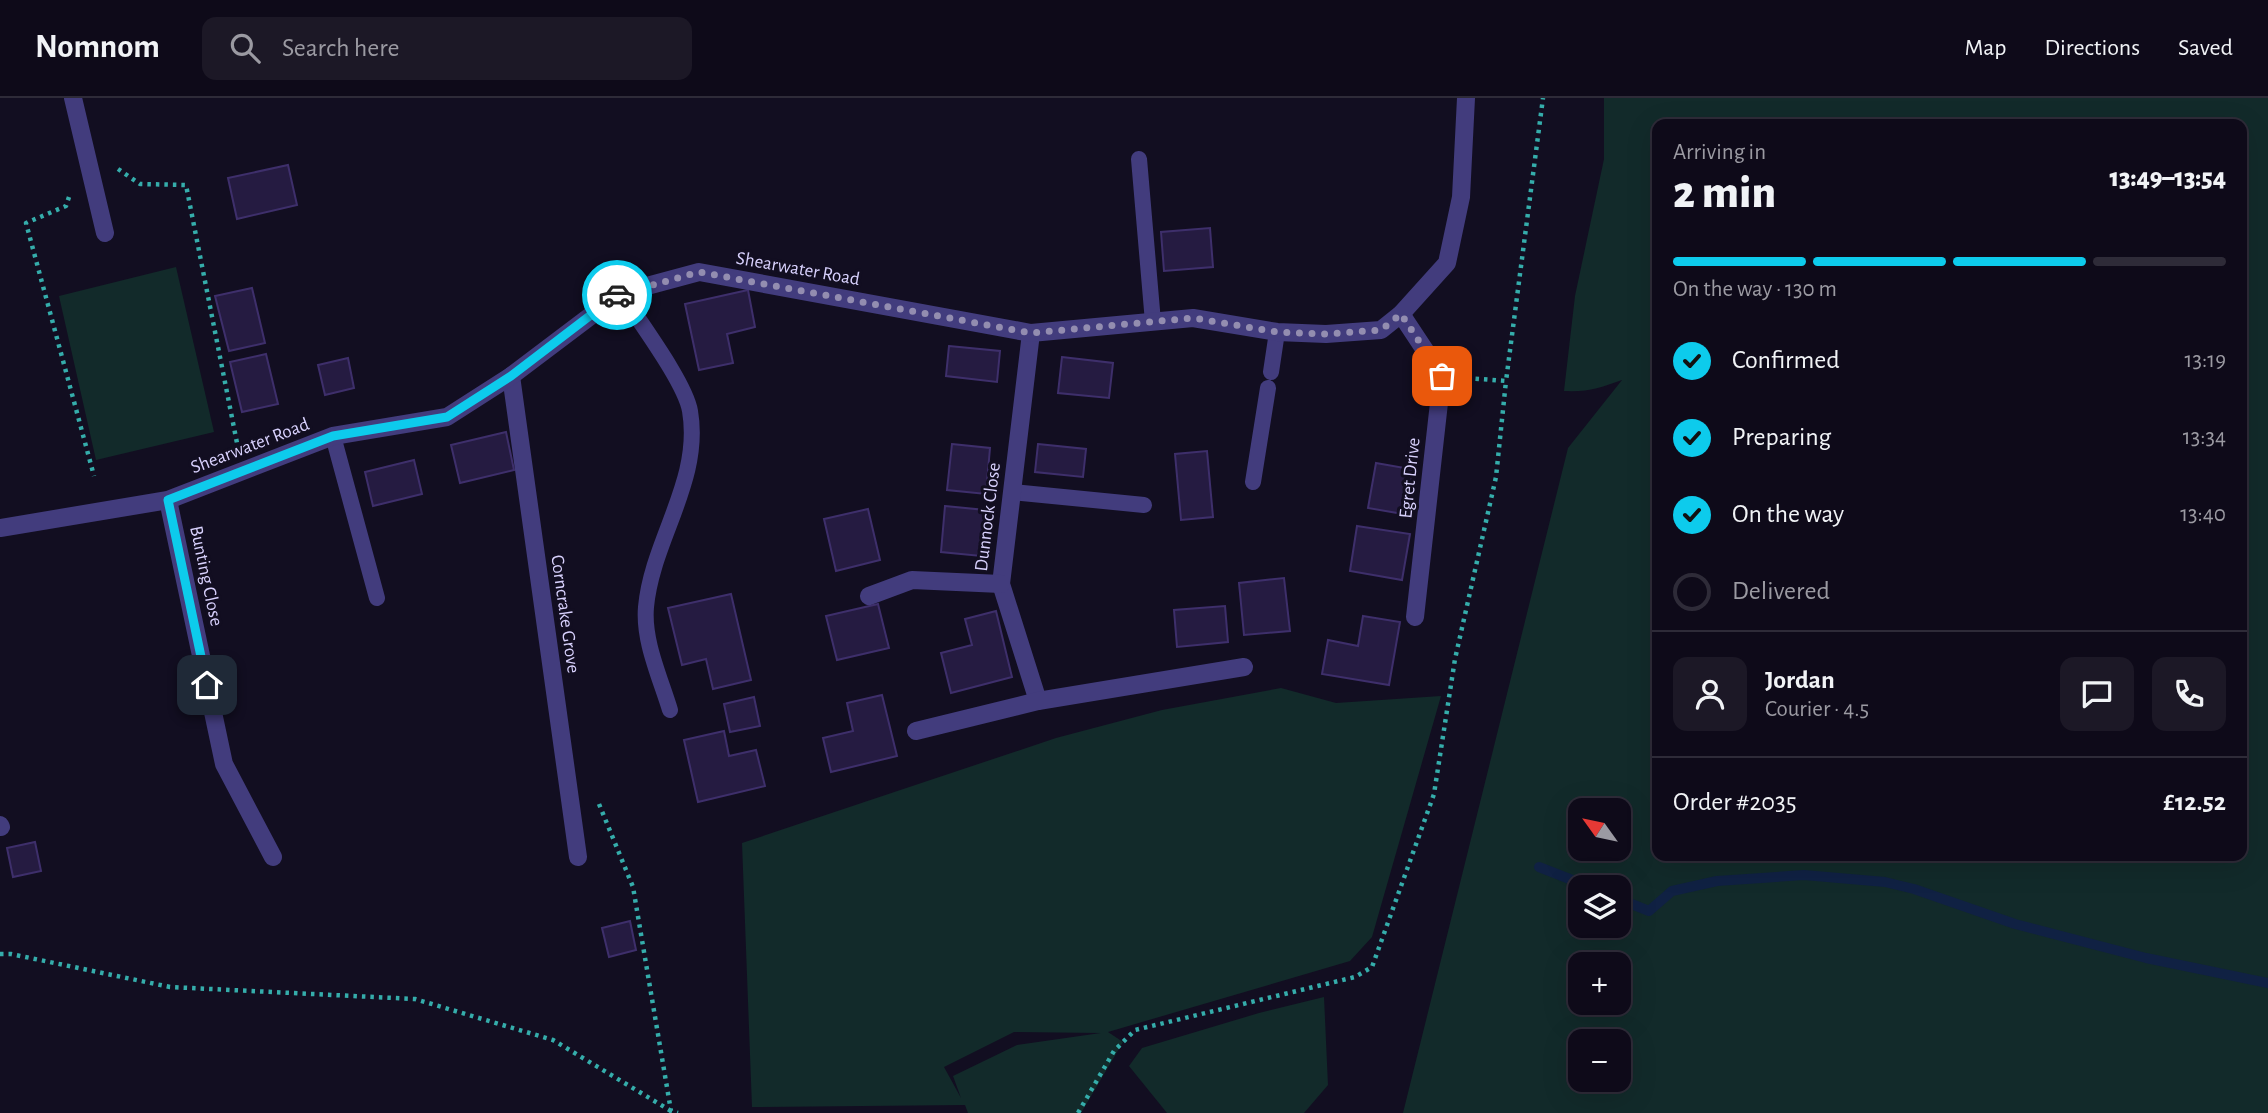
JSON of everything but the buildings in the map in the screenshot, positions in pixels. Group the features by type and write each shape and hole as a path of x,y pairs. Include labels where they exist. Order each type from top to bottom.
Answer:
{"street":[{"path":"74,98 105,233"},
{"name":"Shearwater Road","path":"0,528 168,500 333,436 447,417 511,376 621,293 699,272 1031,333 1193,318 1277,332 1325,334 1381,330 1401,314 1447,262 1461,197 1466,98"},
{"path":"1401,314 1442,376"},
{"name":"Dunnock Close","path":"1031,333 1001,584 1038,701"},
{"name":"Corncrake Grove","path":"511,376 578,857"},
{"name":"Egret Drive","path":"1415,617 1442,376"},
{"name":"Bunting Close","path":"168,500 224,764 273,857"},
{"path":"869,596 912,580 1001,584"},
{"path":"916,731 1038,701 1244,667"}],"lane":[{"path":"1139,159 1153,322"},
{"path":"621,293 682,388 690,411 690,444 685,481 657,560 646,606 645,624 670,709"},
{"path":"1253,482 1277,332"},
{"path":"333,436 377,598"},
{"path":"1012,492 1144,505"}],"path":[{"path":"1078,1113 1114,1051 1135,1030 1354,977 1372,967 1434,794 1455,659 1496,477 1543,98"},
{"path":"85,149 140,184 186,186 237,443"},
{"path":"70,195 66,206 26,223 94,476"},
{"path":"1442,376 1506,381"},
{"path":"598,801 634,887 671,1111"},
{"path":"0,954 170,987 415,999 553,1040 678,1113"}],"green space":[{"path":"1604,98 2268,98 2268,1113 1403,1113 1568,448 1622,380 1594,389 1564,391 1575,296 1604,159"},
{"path":"176,267 214,432 96,460 59,296"},
{"path":"1281,688 1336,703 1441,696 1372,937 1350,961 1108,1032 1123,1042 1081,1113 968,1113 965,1105 752,1107 742,843 1056,738 1162,710","holes":["1014,1032 1101,1033 1017,1045 953,1076 961,1098 944,1067"]},
{"path":"1324,997 1328,1085 1304,1113 1167,1113 1129,1066 1142,1048 1259,1013"}],"waterway":[{"path":"1539,867 1568,878"},
{"path":"1631,904 1649,911 1672,891 1717,881 1804,875 1885,882 1914,889 2015,924 2146,958 2268,983"}],"way so far":[{"path":"617,295 699,272 1031,333 1193,318 1277,332 1325,334 1381,330 1401,314 1442,376"}],"route":[{"path":"207,685 168,500 333,436 447,417 511,376 617,295"}]}
